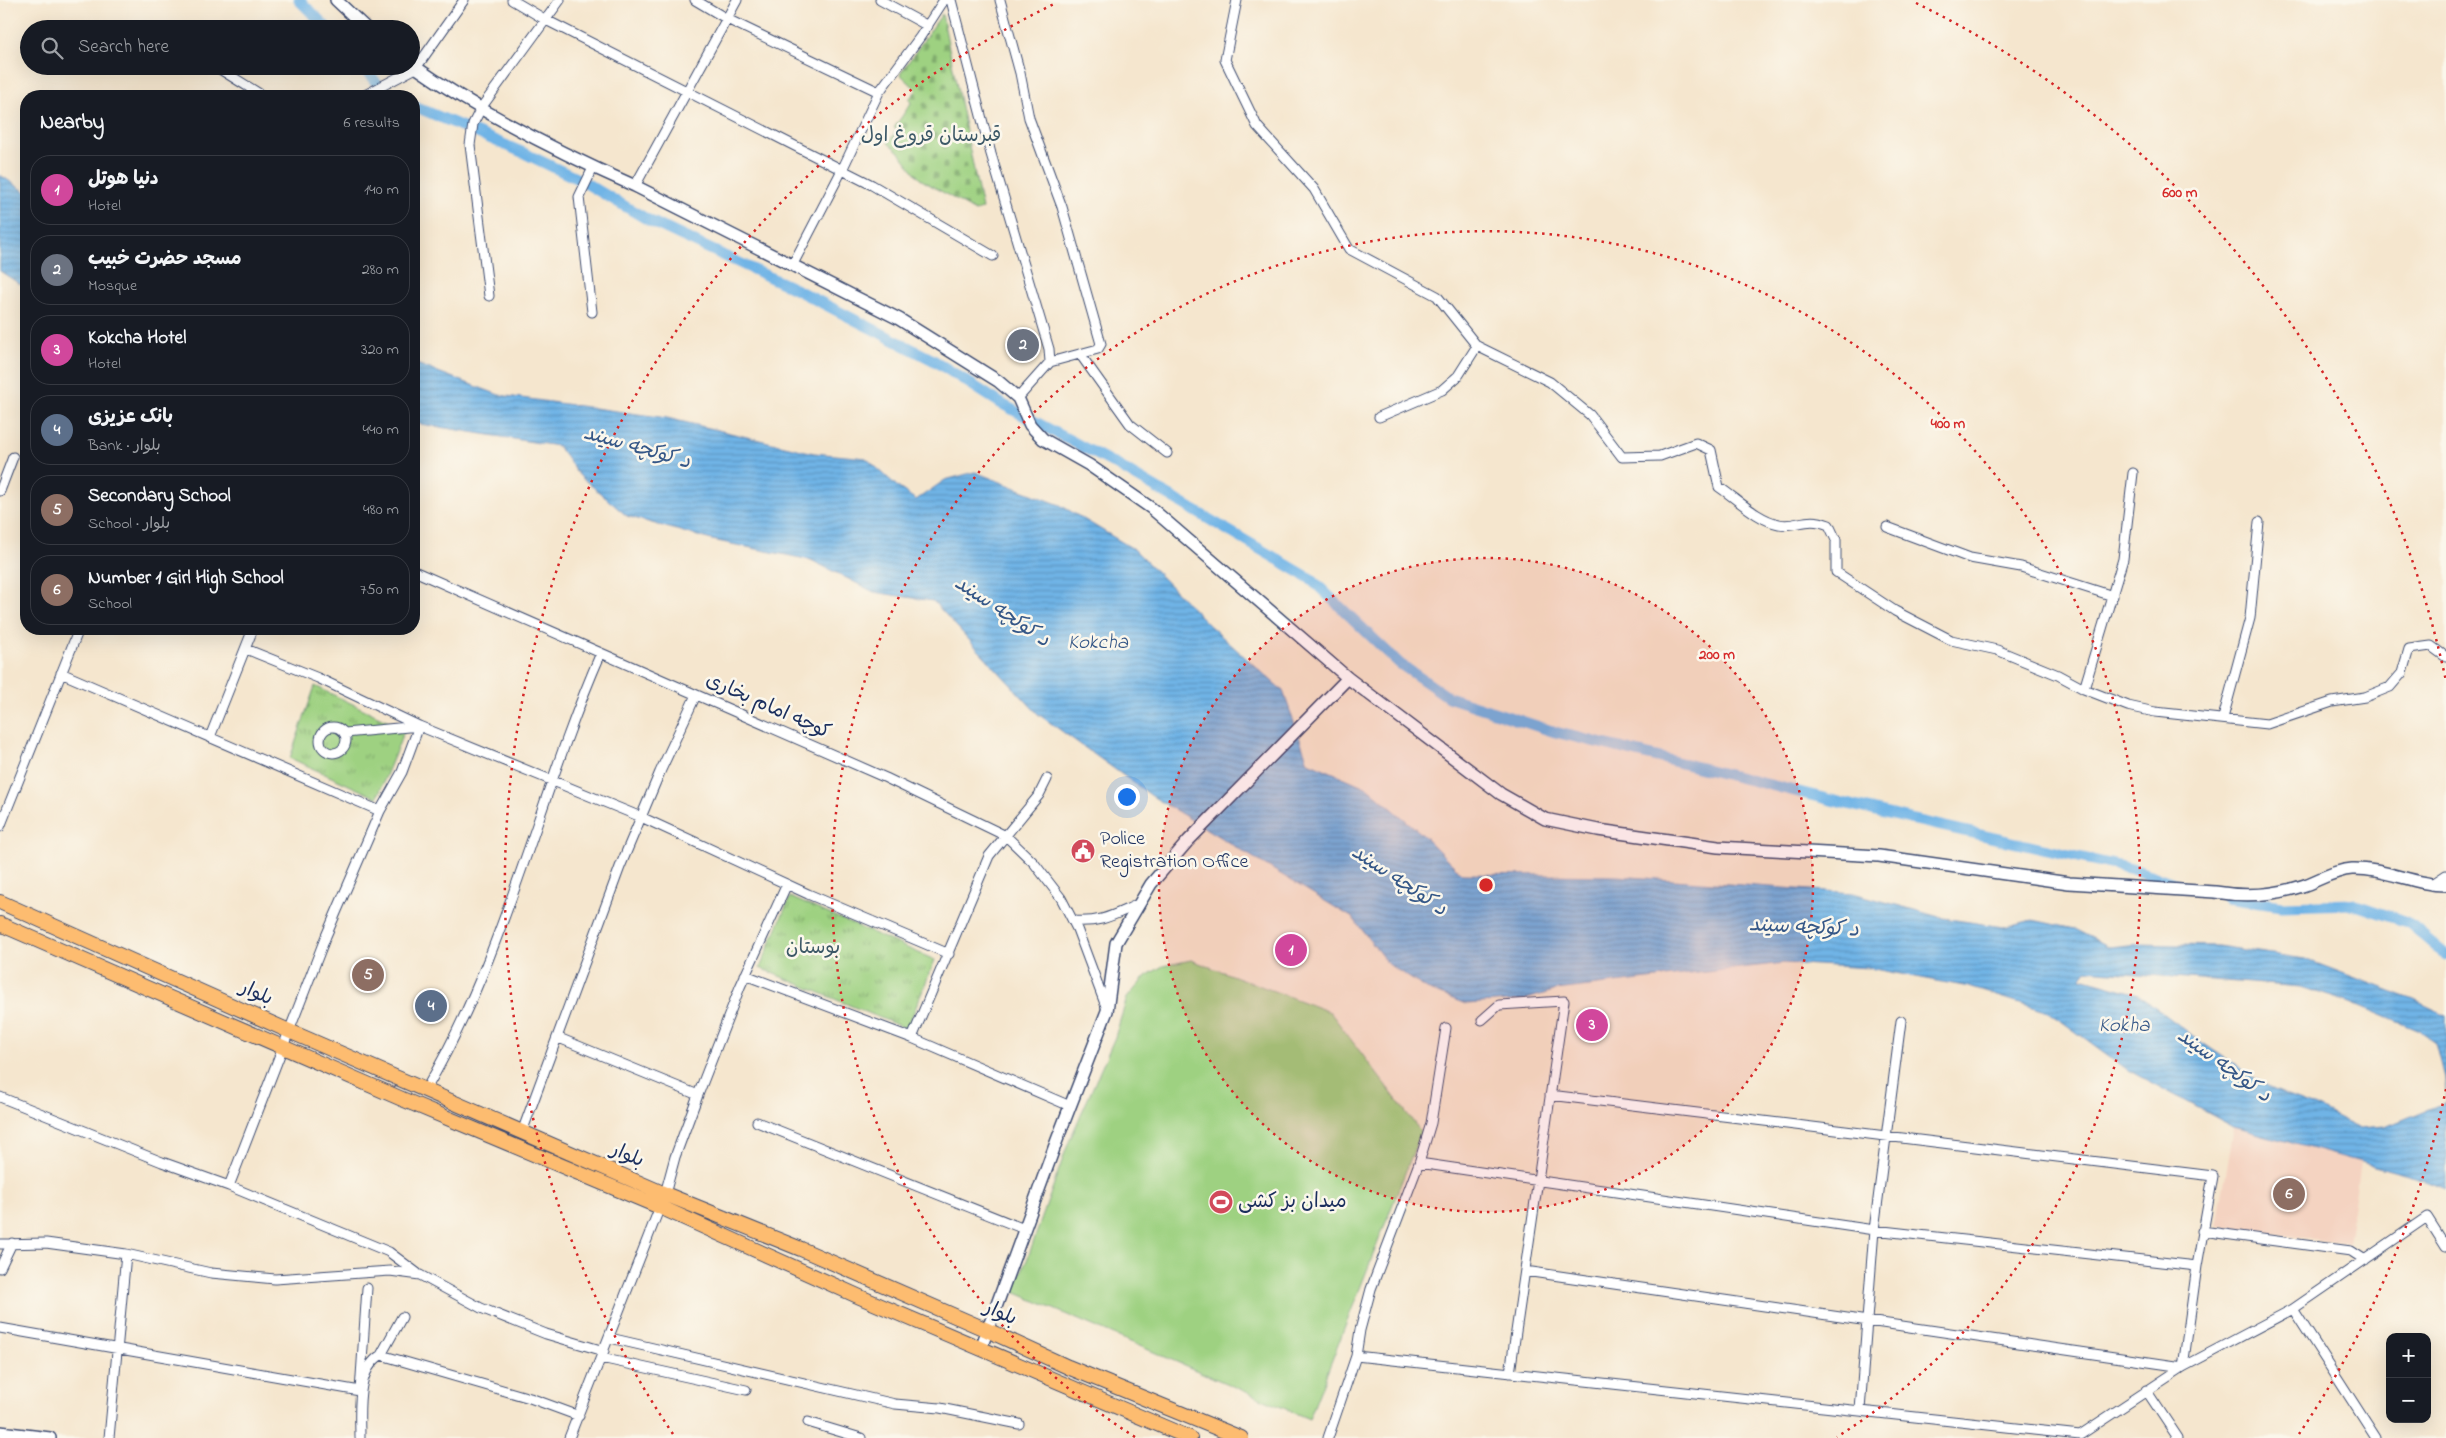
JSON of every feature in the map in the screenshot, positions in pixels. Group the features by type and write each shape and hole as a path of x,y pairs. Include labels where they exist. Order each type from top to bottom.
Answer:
{"main road":[{"name":"بلوار","path":"0,902 289,1031 522,1132 565,1159"},
{"name":"بلوار","path":"0,924 402,1099 565,1159 663,1201 980,1348 1190,1438"},
{"name":"بلوار","path":"663,1201 800,1249 988,1330 1068,1368 1241,1438"}],"street":[{"path":"336,0 358,20"},
{"path":"420,58 464,0"},
{"path":"512,0 546,20 688,90 749,124 872,185 993,256"},
{"path":"489,296 470,145 473,124 481,108 560,0"},
{"path":"695,0 727,19 879,92"},
{"path":"635,186 737,0"},
{"path":"880,0 928,26"},
{"path":"792,266 842,170 879,92 928,26 951,0"},
{"path":"951,0 991,154 1049,349 1050,362"},
{"path":"1000,0 1020,73 1029,118 1062,207 1102,344 1098,349 1050,362 1018,398"},
{"path":"1237,0 1224,60 1257,126 1314,189 1349,248 1437,296 1478,346 1550,382 1590,415 1622,457 1660,456 1696,443 1711,450 1719,487 1760,516 1780,524 1816,520 1829,525 1836,540 1836,572 1895,611 1951,640 1997,650 2058,675 2084,689 2128,706 2155,712 2267,724 2332,702 2365,697 2390,686 2402,673 2409,649 2431,646 2446,657"},
{"path":"420,70 481,108 593,168 635,186 899,319 998,381 1018,398 1030,424 1043,439 1090,465 1151,508 1348,678 1500,794 1545,819 1598,830 1718,847 1879,856 2069,883 2206,891 2237,896 2271,895 2351,869 2380,871 2431,885 2446,886"},
{"path":"229,75 251,90"},
{"path":"374,90 399,75"},
{"path":"592,312 579,197 593,168"},
{"path":"1379,417 1442,390 1458,376 1478,346"},
{"path":"1080,354 1130,424 1167,453"},
{"path":"0,491 13,457"},
{"path":"2084,689 2123,559 2133,474"},
{"path":"2223,718 2250,618 2259,522"},
{"path":"1887,527 1970,558 2021,567 2113,596"},
{"name":"کوچه امام بخاری","path":"420,574 886,778 1006,836 1039,870 1061,898 1073,921 1107,1011"},
{"path":"0,827 77,635"},
{"path":"210,737 251,635"},
{"path":"246,649 318,678 419,726 641,817 787,884 949,954"},
{"path":"426,1091 456,1036 513,898 586,688 601,653"},
{"path":"61,673 380,811"},
{"path":"980,1348 1107,1011 1116,943 1151,884 1188,841 1348,678"},
{"path":"522,1132 559,1038 620,867 696,695"},
{"path":"344,733 419,726"},
{"path":"229,1186 326,936 380,811 402,772 419,726"},
{"path":"912,1038 989,856 1039,795 1047,779"},
{"path":"2431,885 2446,875"},
{"path":"569,1438 663,1201 675,1157 745,975 787,884"},
{"path":"1073,921 1093,922 1107,919 1139,904"},
{"path":"745,975 912,1038 1070,1106"},
{"path":"1482,1020 1499,1005 1564,1001 1510,1372"},
{"path":"1860,1410 1874,1230 1901,1021"},
{"path":"1328,1438 1356,1356 1360,1330 1372,1289 1419,1163 1431,1123 1446,1028"},
{"path":"559,1038 698,1095"},
{"path":"1550,1095 2213,1176 2202,1231 2183,1367"},
{"path":"0,1097 229,1186 388,1252 420,1275 489,1311 546,1334 603,1355 746,1390"},
{"path":"757,1122 1024,1228"},
{"path":"1419,1163 1538,1179 1874,1230 2197,1266"},
{"path":"1356,1356 2080,1435 2183,1367 2293,1309 2427,1217 2446,1247"},
{"path":"2202,1231 2351,1251 2365,1260"},
{"path":"0,1244 46,1242 126,1254 211,1273 275,1279 390,1271 420,1275"},
{"path":"0,1268 12,1243"},
{"path":"109,1438 119,1348 126,1254"},
{"path":"1525,1271 2183,1367"},
{"path":"360,1438 360,1391 367,1288"},
{"path":"2293,1309 2376,1438"},
{"path":"360,1391 372,1363 381,1356 402,1317"},
{"path":"0,1328 360,1391"},
{"path":"610,1338 895,1404 940,1408 1019,1424"},
{"path":"381,1356 530,1398 579,1416"},
{"path":"2146,1390 2178,1438"},
{"path":"808,1422 861,1438"},
{"path":"0,1432 50,1438"}],"shaded area":[{"path":"2234,1127 2360,1162 2348,1244 2217,1226"}],"green space":[{"name":"قبرستان قروغ اول","path":"942,14 982,209 975,211 920,179 898,151 888,143 897,129 894,128 911,103 909,99 917,90 900,74"},
{"path":"315,686 405,729 377,798 290,758"},
{"name":"بوستان","path":"790,897 935,960 907,1029 760,968"},
{"name":"میدان بز کشی","path":"1191,960 1330,1012 1421,1132 1309,1419 1012,1291 1027,1260 1068,1144 1115,1037 1127,998 1146,976 1163,966"}],"water":[{"path":"0,175 20,188 20,284 0,271"},
{"name":"Kokcha","path":"420,365 499,395 667,418 814,453 866,458 899,488 916,500 945,480 975,472 1060,505 1135,550 1210,626 1283,691 1308,762 1368,788 1423,835 1462,874 1617,876 1853,893 1943,918 2003,927 2033,920 2074,929 2110,947 2138,944 2218,946 2305,959 2414,1000 2446,1015 2446,1102 2446,1189 2419,1178 2234,1127 2128,1070 2049,1012 1969,987 1869,968 1783,963 1556,990 1524,1000 1466,1004 1427,989 1388,964 1353,918 1152,796 1038,714 933,601 874,592 811,560 712,540 627,516 579,475 558,446 420,424","holes":["2087,970 2301,987 2360,1006 2419,1031 2436,1043 2445,1078 2446,1102 2385,1127 2360,1129 2311,1105 2274,1091 2201,1042 2138,994 2081,978"]}],"waterway":[{"path":"299,0 319,20"},
{"path":"370,75 382,90"},
{"path":"420,109 524,153 582,181 650,221 795,289 933,360 1002,404 1115,464 1311,579 1400,664 1448,697 1555,732 1888,814 2132,869 2180,885"},
{"path":"2226,898 2282,906 2353,904 2407,922 2446,955"}],"place":[{"name":"مسجد حضرت خبیب","path":"1023,345"},
{"name":"Police Registration Office","path":"1083,851"},
{"name":"دنیا هوتل","path":"1291,950"},
{"name":"Secondary School","path":"368,975"},
{"name":"بانک عزیزی","path":"431,1006"},
{"name":"Kokcha Hotel","path":"1592,1025"},
{"name":"Number 1 Girl High School","path":"2289,1194"},
{"name":"میدان بز کشی","path":"1221,1202"}],"water label":[{"name":"د کوکچه سیند","path":"637,448"},
{"name":"د کوکچه سیند","path":"1002,612"},
{"name":"د کوکچه سیند","path":"1399,881"},
{"name":"د کوکچه سیند","path":"1804,928"},
{"name":"Kokha","path":"2124,1026"},
{"name":"د کوکچه سیند","path":"2224,1066"}]}
